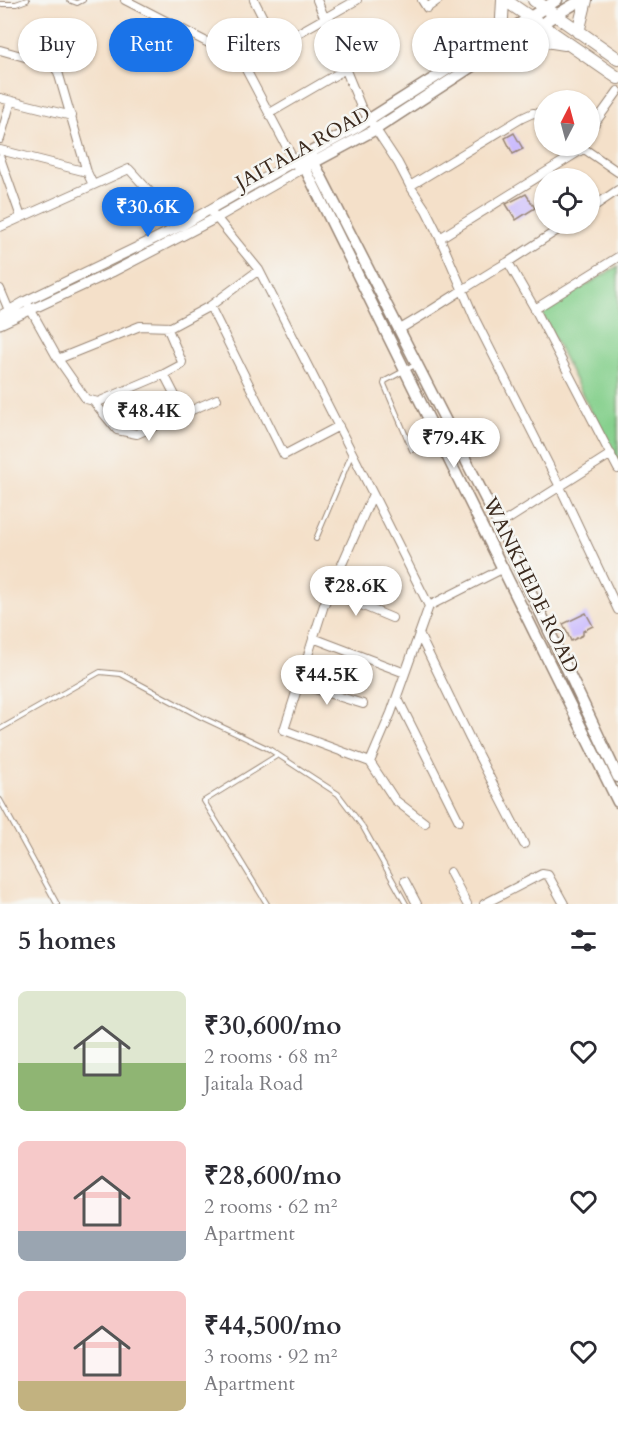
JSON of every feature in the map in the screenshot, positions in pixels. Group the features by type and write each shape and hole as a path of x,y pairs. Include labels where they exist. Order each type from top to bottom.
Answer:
{"main road":[{"path":"502,18 504,0 530,17"},
{"name":"JAITALA ROAD","path":"530,17 539,4 557,0"},
{"name":"JAITALA ROAD","path":"549,20 581,0"},
{"path":"579,32 586,0"},
{"path":"539,4 618,60"},
{"path":"549,31 618,78"},
{"path":"549,42 569,45"},
{"name":"JAITALA ROAD","path":"304,162 444,72"},
{"name":"JAITALA ROAD","path":"304,162 376,129 463,72"},
{"name":"WANKHEDE ROAD","path":"304,162 400,329 499,525 618,777"},
{"name":"WANKHEDE ROAD","path":"304,162 618,802"}],"street":[{"path":"125,0 206,42"},
{"path":"254,0 263,18"},
{"path":"317,0 325,18 357,0"},
{"path":"422,0 427,8 438,0"},
{"path":"0,50 53,65 58,72 87,172 93,184"},
{"path":"247,72 270,113 304,162"},
{"path":"270,113 341,72"},
{"path":"345,72 361,107 426,210 498,366 560,487 618,610"},
{"path":"600,116 618,91"},
{"path":"0,98 72,116"},
{"path":"0,139 11,101"},
{"path":"410,186 522,118 534,113"},
{"path":"0,150 87,172"},
{"path":"440,238 567,156"},
{"path":"594,156 618,172"},
{"path":"0,158 21,218"},
{"name":"JAITALA ROAD","path":"28,305 112,272 304,162"},
{"path":"0,227 129,169 181,226"},
{"path":"600,202 618,190"},
{"path":"213,214 259,270 429,606"},
{"name":"JAITALA ROAD","path":"0,324 7,315 181,226 213,214"},
{"path":"400,329 551,234"},
{"path":"535,309 618,257"},
{"path":"507,262 535,309 618,469"},
{"path":"58,359 140,326 167,327 210,306 259,270"},
{"path":"0,289 7,315"},
{"path":"28,305 58,359 86,399 94,402 112,426 123,432 137,434 217,399"},
{"path":"210,306 284,455 339,426"},
{"path":"94,402 181,365 182,362 167,327"},
{"path":"164,374 184,413"},
{"path":"499,525 611,454"},
{"path":"373,494 330,592 284,730 370,762 395,800 426,823"},
{"path":"370,762 397,697 429,606 504,568"},
{"path":"330,592 392,618"},
{"path":"419,634 524,844"},
{"path":"313,638 405,673"},
{"path":"299,684 363,704"},
{"path":"397,697 459,821"},
{"path":"450,872 467,904"},
{"path":"484,904 543,874 548,875 564,904"},
{"path":"405,881 417,904"}],"lane":[{"path":"0,4 16,4 27,0"},
{"path":"69,0 77,3 83,0"},
{"path":"412,450 384,384 385,381 416,364"},
{"path":"316,539 352,453"},
{"path":"0,729 100,672 121,674 278,755 338,794 363,827 406,904"},
{"path":"267,904 204,801 278,755"},
{"path":"0,800 57,904"}],"green space":[{"path":"618,266 618,465 541,312"}],"building":[{"path":"514,133 523,149 513,154 505,138"},
{"path":"526,194 534,209 516,220 506,204"},
{"path":"586,613 593,626 583,631 583,635 571,641 563,624"}]}
